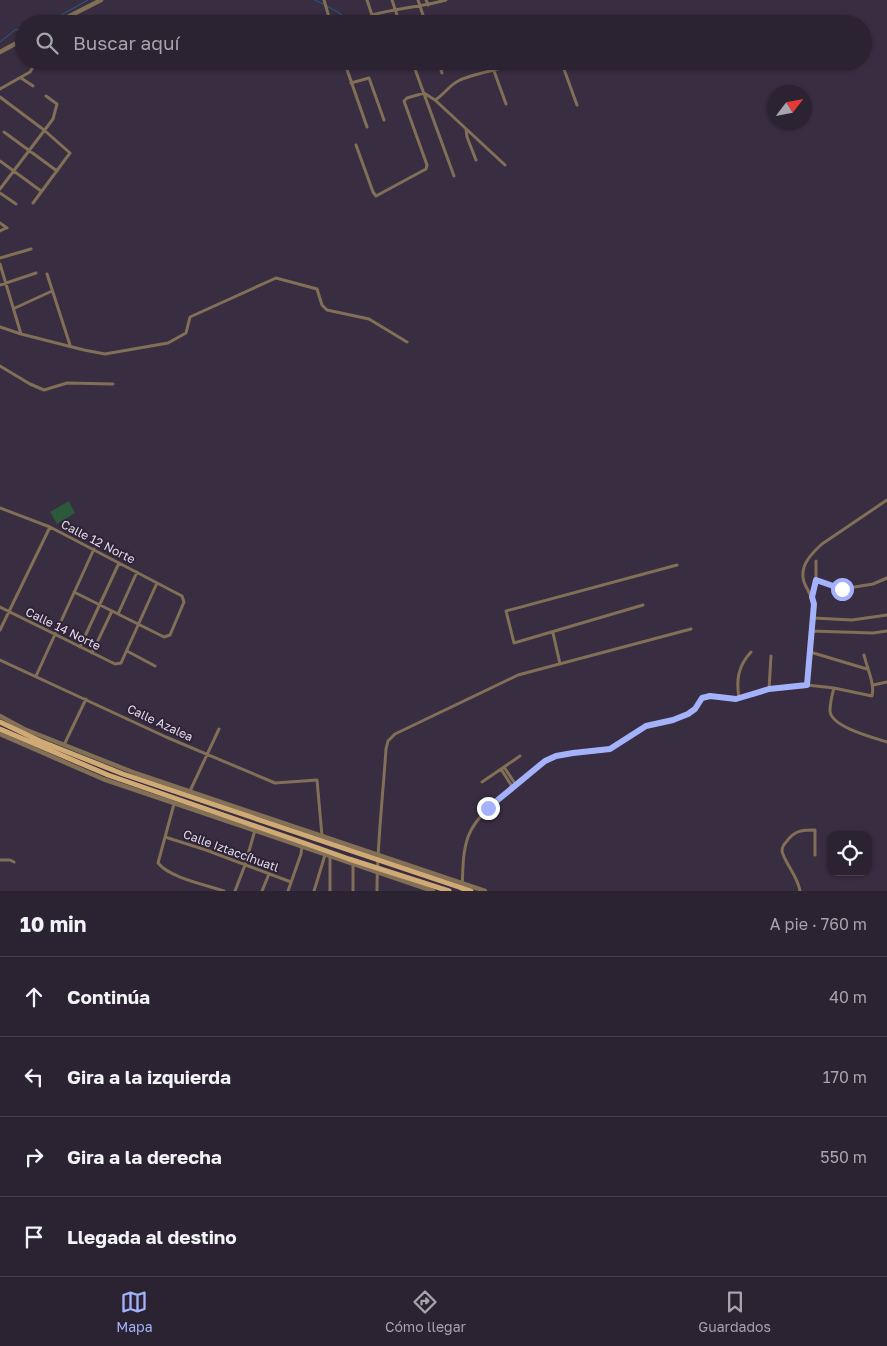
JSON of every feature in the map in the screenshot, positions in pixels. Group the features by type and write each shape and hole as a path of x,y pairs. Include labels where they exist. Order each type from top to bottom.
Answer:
{"main road":[{"path":"0,722 40,741 115,771 377,857 471,891"},
{"path":"0,729 108,775 377,870 449,891"}],"street":[{"path":"72,15 101,0"},
{"path":"324,0 328,15"},
{"path":"367,0 372,15 395,8 421,7 446,0"},
{"path":"392,0 397,15"},
{"path":"418,0 423,15"},
{"path":"426,0 428,5"},
{"path":"0,52 15,44"},
{"path":"0,88 21,78 31,70"},
{"path":"347,70 367,127"},
{"path":"415,70 454,176"},
{"path":"435,100 448,87 461,80 498,70"},
{"path":"564,70 578,105"},
{"path":"494,71 506,104"},
{"path":"21,78 33,86"},
{"path":"351,83 370,78 384,120"},
{"path":"356,145 376,196 426,169 427,165 404,101 406,98 424,93 435,100 506,165"},
{"path":"0,189 53,118 57,104 46,96"},
{"path":"0,98 44,130 70,153 33,203"},
{"path":"466,128 467,137 476,160"},
{"path":"4,132 57,171"},
{"path":"0,161 41,192"},
{"path":"0,193 16,204"},
{"path":"0,223 7,228 0,231"},
{"path":"0,258 31,249"},
{"path":"0,264 22,334"},
{"path":"0,285 36,273"},
{"path":"47,274 70,346"},
{"path":"0,327 105,354 168,343 186,333 190,317 276,278 317,289 322,305 327,310 369,319 407,342"},
{"path":"14,308 52,291"},
{"path":"0,366 44,390 67,383 113,384"},
{"path":"807,685 814,604 804,583 803,572 808,560 822,544 887,500"},
{"name":"Calle 12 Norte","path":"0,508 50,527 184,598 168,637 138,624"},
{"path":"0,630 50,527"},
{"path":"36,676 94,549"},
{"path":"812,597 816,580 816,560"},
{"path":"80,647 119,563"},
{"path":"643,605 514,644 506,611 677,565"},
{"path":"118,614 137,572"},
{"path":"816,580 842,589 873,584 887,578"},
{"path":"155,666 127,651 157,583"},
{"path":"74,592 138,624"},
{"name":"Calle 14 Norte","path":"0,607 115,664 122,663 127,651"},
{"path":"92,653 112,611"},
{"path":"813,618 852,620 887,615"},
{"path":"378,891 377,857 388,740 395,734 518,676 691,629"},
{"path":"811,631 873,633 887,631"},
{"path":"552,633 560,664"},
{"path":"739,698 738,675 741,666 752,652"},
{"path":"810,652 867,669"},
{"path":"485,891 462,888 464,856 468,836 484,813 545,761 556,756 610,749 646,726 673,720 688,714 695,709 702,698 710,696 739,698 769,689 807,685 834,688 872,696 873,685 864,655"},
{"path":"769,689 771,656"},
{"name":"Calle Azalea","path":"0,660 208,755 275,783 317,780 322,837"},
{"path":"873,685 887,682"},
{"path":"834,688 830,712 835,721 861,734 887,742"},
{"path":"64,746 86,699"},
{"path":"0,716 24,729 135,774 190,791 377,857"},
{"path":"190,791 219,729"},
{"path":"0,734 104,779 353,865 377,870 433,891"},
{"path":"482,782 520,756"},
{"path":"502,768 514,786"},
{"path":"174,804 158,863 176,875 224,891"},
{"path":"236,891 256,830"},
{"path":"800,891 798,881 783,853 783,848 790,837 800,830 815,830 815,855"},
{"name":"Calle Iztaccíhuatl","path":"165,837 291,882"},
{"path":"288,891 302,846"},
{"path":"314,891 327,856"},
{"path":"327,856 330,891"},
{"path":"0,860 14,862"},
{"path":"353,865 353,891"},
{"path":"262,891 269,874"}],"green space":[{"path":"69,501 75,513 57,524 50,512"}],"waterway":[{"path":"61,15 88,0"},
{"path":"315,0 323,4"},
{"path":"327,6 342,15"},
{"path":"0,42 15,30"}],"route":[{"path":"488,808 545,761 556,756 610,749 646,726 681,718 695,709 702,698 710,696 736,699 769,689 807,685 814,604 812,597 816,580 842,589"}]}
